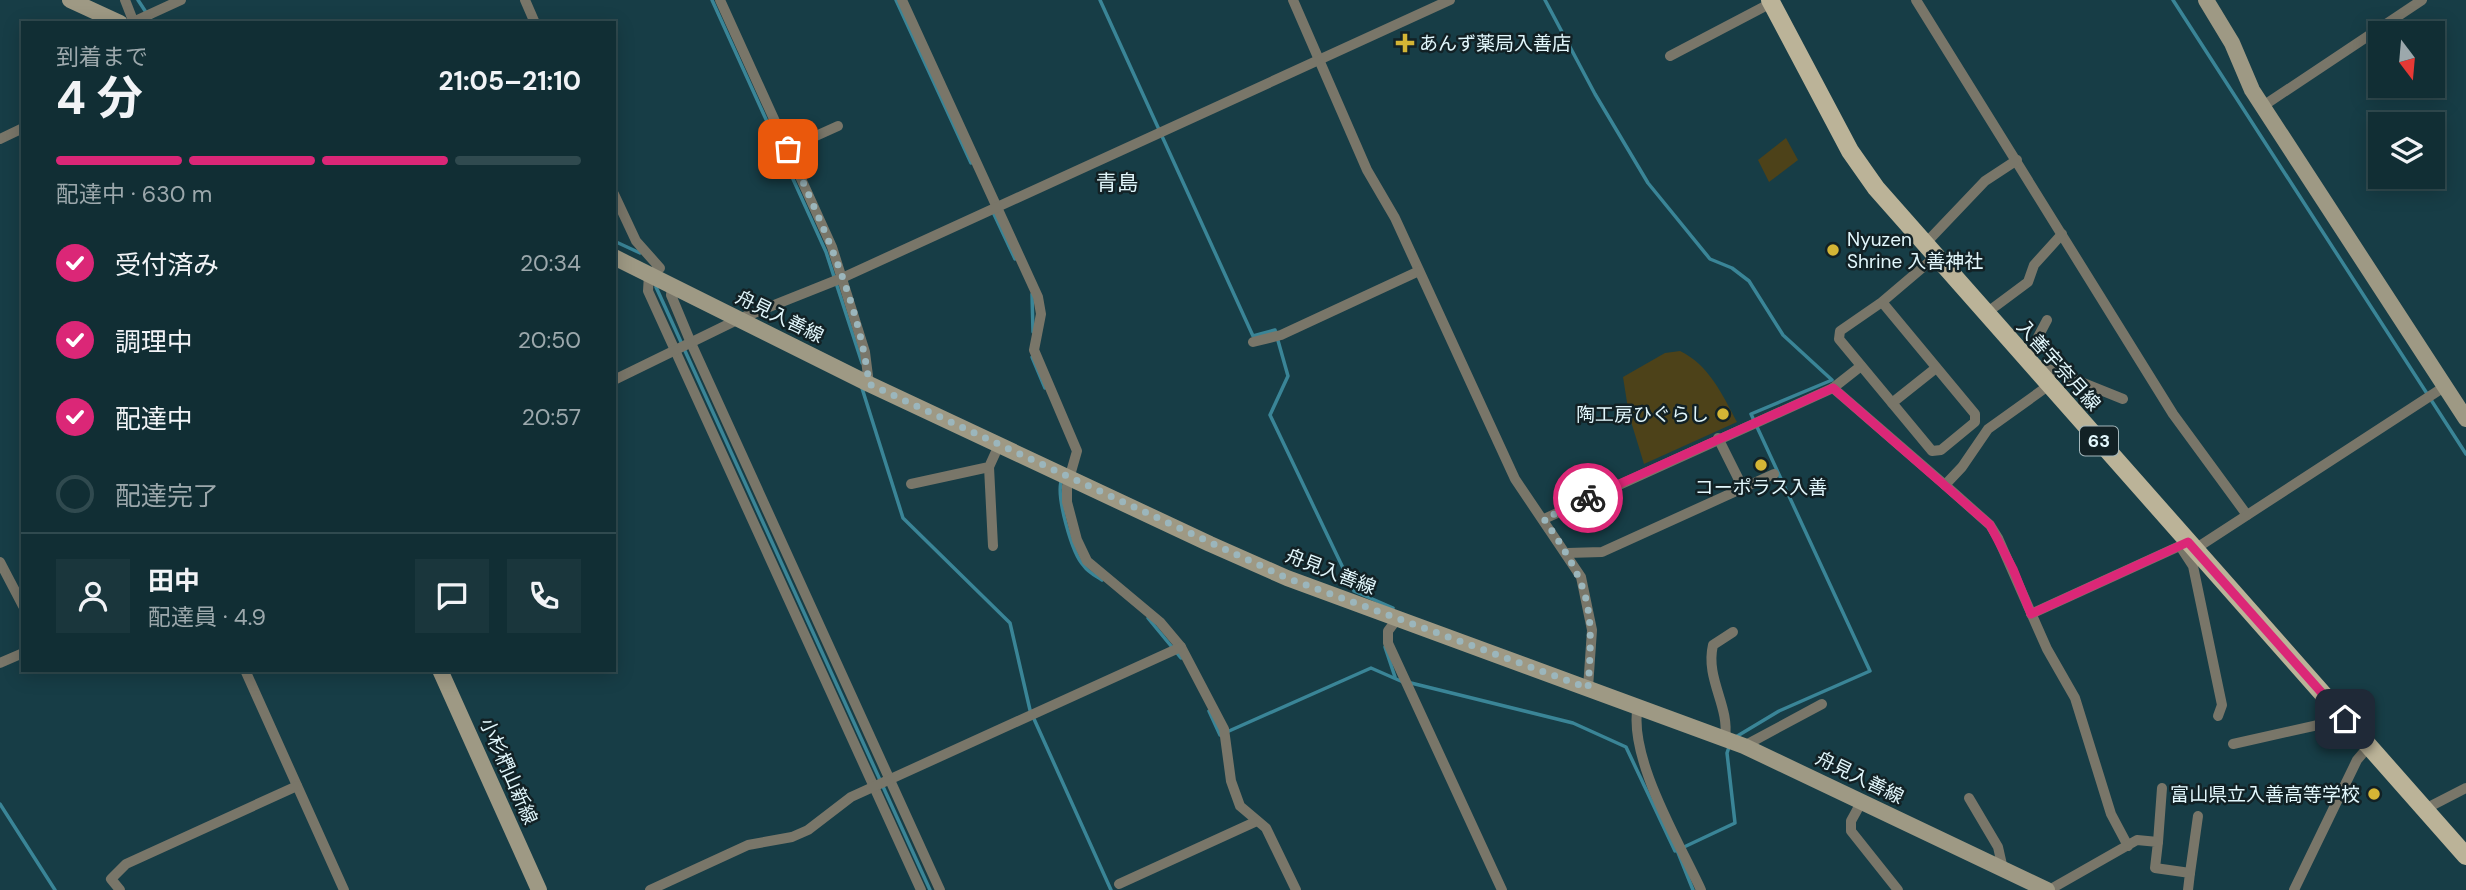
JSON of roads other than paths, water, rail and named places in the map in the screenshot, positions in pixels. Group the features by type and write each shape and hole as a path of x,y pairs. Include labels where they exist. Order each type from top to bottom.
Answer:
{"main road":[{"path":"70,0 116,21"},
{"path":"2206,0 2232,43 2263,106 2466,419"},
{"name":"入善宇奈月線","path":"1770,1 1850,151 1876,188 2188,545 2466,856"},
{"name":"舟見入善線","path":"616,258 869,384 1276,573 1725,738 2048,890"},
{"name":"小杉椚山新線","path":"441,672 539,890"}],"street":[{"path":"124,0 133,21"},
{"path":"135,21 181,0"},
{"path":"524,0 534,21"},
{"path":"720,0 832,247 865,352 869,384"},
{"path":"902,0 1038,297 1041,314 1034,350 1077,452 1066,486 1067,502 1077,540 1087,561 1160,622 1181,647 1224,729 1231,781 1240,806 1266,828 1296,890"},
{"path":"1293,0 1367,170 1395,218 1518,484 1581,577 1590,609 1592,630 1588,688"},
{"path":"616,379 739,319 842,278 1450,0"},
{"path":"1916,0 2173,414 2247,515"},
{"path":"2263,106 2422,0"},
{"path":"1670,56 1770,1"},
{"path":"788,149 838,126"},
{"path":"0,139 21,129"},
{"path":"1882,302 1975,414 1975,422 1941,450 1932,451 1839,339 1840,331 1882,302 1929,251 1985,181 2017,160"},
{"path":"616,198 636,241 660,268 649,274 648,291 683,346 940,890"},
{"path":"1985,314 2028,282 2034,265 2048,246 2062,234"},
{"path":"1253,342 1281,335 1419,271"},
{"path":"672,285 671,295 683,346 920,890"},
{"path":"2047,320 2026,360 2123,399"},
{"path":"1544,519 1833,388 1861,366"},
{"path":"1892,403 1936,368"},
{"path":"1945,485 1962,467 1988,429 2048,386"},
{"path":"2031,614 2188,545 2247,515 2444,387"},
{"path":"1833,388 1990,525 2013,569 2031,614 2075,698 2111,814 2128,846"},
{"path":"1718,438 1743,488"},
{"path":"993,546 989,467 999,445"},
{"path":"911,484 989,467"},
{"path":"1567,553 1602,552 1774,474"},
{"path":"2188,545 2222,705 2218,716"},
{"path":"0,562 21,602"},
{"path":"1397,619 1388,631 1388,643 1502,890"},
{"path":"1725,738 1727,726 1709,663 1713,645 1733,632"},
{"path":"650,890 748,845 792,837 808,830 851,797 1181,647"},
{"path":"0,663 21,654"},
{"path":"246,672 344,890"},
{"path":"1744,746 1822,704"},
{"path":"1638,705 1635,720 1640,757 1701,890"},
{"path":"2233,744 2345,719"},
{"path":"2294,890 2357,760 2369,746"},
{"path":"120,890 111,879 126,864 297,786"},
{"path":"2162,788 2155,868 2190,873"},
{"path":"2425,809 2466,788"},
{"path":"1969,797 1998,847 2003,869"},
{"path":"1862,801 1851,821 1852,831 1898,890"},
{"path":"2188,890 2198,816"},
{"path":"1119,884 1257,821"},
{"path":"2048,890 2137,840 2158,842"}],"waterway":[{"path":"138,0 152,21"},
{"path":"712,0 826,252 862,363"},
{"path":"896,0 971,163"},
{"path":"1100,0 1253,336 1275,330 1288,376 1270,415 1354,591 1393,608 1391,613"},
{"path":"1545,0 1595,94 1648,183 1710,259 1732,268 1749,281 1783,335 1832,380 1751,414 1870,671 1779,711 1734,738"},
{"path":"2173,0 2466,454"},
{"path":"993,212 1015,259"},
{"path":"616,242 640,253"},
{"path":"656,287 930,890"},
{"path":"1032,294 1033,332"},
{"path":"1032,357 1045,388"},
{"path":"861,385 903,518 1010,623 1030,710 1111,890"},
{"path":"1062,479 1060,487 1063,510 1075,549 1086,568 1102,580"},
{"path":"1148,618 1181,658"},
{"path":"1385,647 1395,677"},
{"path":"1209,711 1220,735 1371,668 1403,682"},
{"path":"1411,683 1573,723 1626,747 1675,851"},
{"path":"1684,847 1735,823 1727,753 1730,744"},
{"path":"0,804 55,890"},
{"path":"1677,850 1693,890"}],"place":[{"name":"あんず薬局入善店","path":"1405,43"},
{"name":"Nyuzen Shrine 入善神社","path":"1833,250"},
{"name":"陶工房ひぐらし","path":"1723,414"},
{"name":"コーポラス入善","path":"1761,465"},
{"name":"富山県立入善高等学校","path":"2374,794"}],"district":[{"name":"青島","path":"1117,183"}]}
